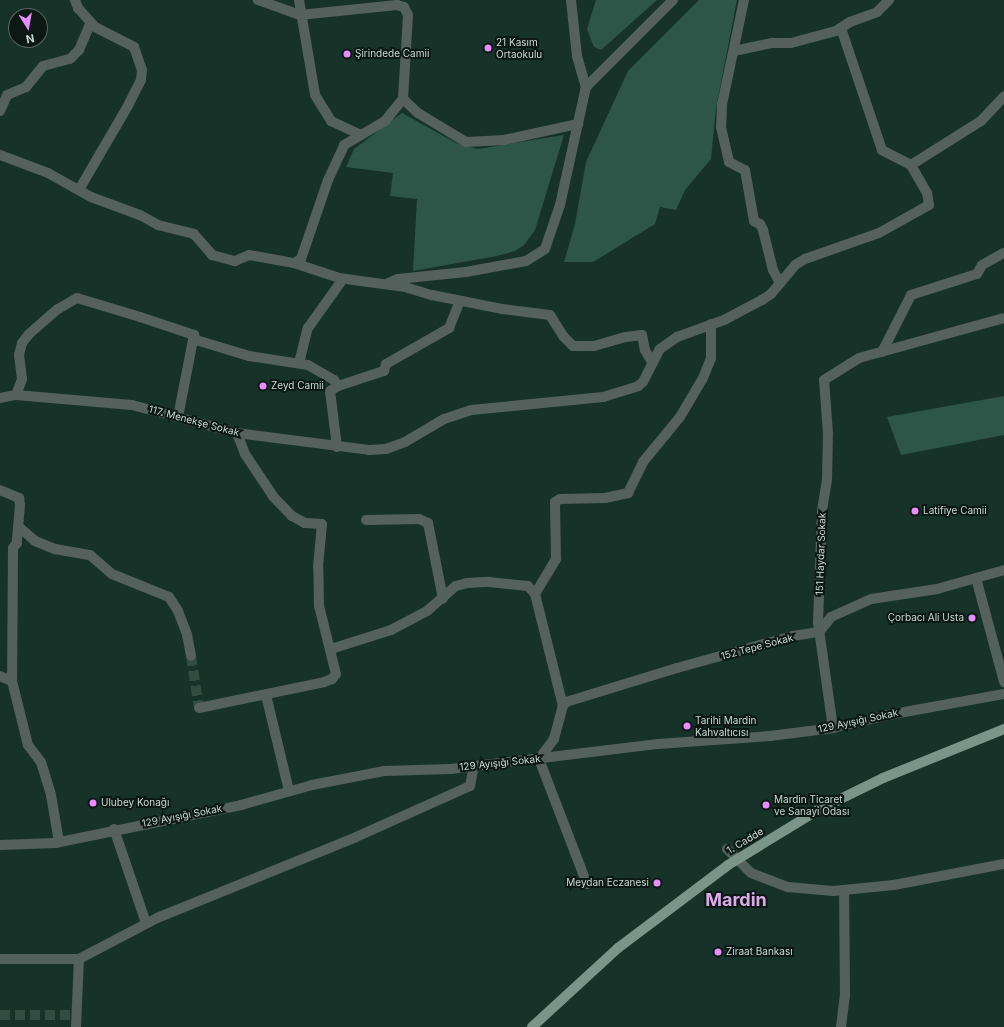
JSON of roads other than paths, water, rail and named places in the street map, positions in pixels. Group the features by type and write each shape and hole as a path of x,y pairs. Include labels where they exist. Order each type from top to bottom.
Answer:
{"main road":[{"name":"1. Cadde","path":"532,1027 618,948 736,860 818,810 883,778 1004,729"}],"street":[{"path":"75,0 78,8 91,22 134,47 142,70 141,80 129,104 79,190"},
{"path":"258,0 300,15 398,2 404,7 408,15 403,99 385,121 344,145 328,180 301,259 294,263"},
{"path":"299,0 300,15 315,95 331,121 361,136"},
{"path":"386,284 398,279 466,272 520,262 545,249 560,205 586,87 577,56 571,0"},
{"path":"586,87 672,0"},
{"path":"744,0 722,104 721,127 726,155 729,162 745,170 754,220 760,224 763,230 773,270 780,283"},
{"path":"734,51 772,43 791,43 841,28 876,12 889,0"},
{"path":"0,111 7,95 26,86 43,66 70,59 79,50 91,22"},
{"path":"841,28 882,150 911,165 981,121 1004,96"},
{"path":"403,99 418,113 466,142 504,140 578,124"},
{"path":"0,155 48,173 79,190 158,225 194,234 212,255 235,261 249,255 294,263 343,279 386,284 460,301 550,315 563,336 573,346 594,346 626,336 642,335 645,350 652,362"},
{"name":"117. Menekşe Sokak","path":"0,398 16,396 132,405 237,433 369,450 386,448 416,435 444,419 472,410 603,397 643,382 660,348 677,337 724,320 762,300 780,283 795,265 805,259 879,232 929,205 927,193 911,165"},
{"path":"882,352 911,295 977,274 982,266 1004,253"},
{"path":"299,363 308,328 333,297 343,279"},
{"path":"16,396 22,379 19,355 22,343 29,334 70,300 77,298 194,335 196,340 248,356 308,364 321,372 338,386"},
{"path":"337,447 330,391 338,386 384,371 386,364 449,328 460,301"},
{"path":"882,352 1004,318"},
{"path":"535,594 556,559 555,502 560,499 606,498 628,493 643,462 680,417 703,378 711,358 711,324"},
{"path":"178,417 194,335"},
{"name":"151 Haydar Sokak","path":"833,728 819,632 822,511 827,480 828,434 824,380 859,358 882,352"},
{"path":"199,708 266,695 332,679 336,674 331,649 319,606 318,567 322,524 305,523 292,516 278,501 245,454 237,433"},
{"path":"0,490 20,498 17,543 13,548 12,681 28,744 41,762 51,795 59,842"},
{"path":"366,520 419,519 428,523 443,599"},
{"path":"19,527 35,541 55,549 90,555 112,574 169,597 178,611 187,636 191,656"},
{"path":"819,632 832,616 871,599 937,589 1004,570"},
{"path":"976,578 1004,682"},
{"path":"331,649 391,630 443,599 456,586 467,583 489,582 528,586 535,594 562,706 554,739 538,759 587,884"},
{"name":"152 Tepe Sokak","path":"562,706 610,688 793,636 819,632"},
{"path":"0,676 12,681"},
{"name":"129 Ayışığı Sokak","path":"0,845 23,846 59,842 241,805 289,791 384,771 411,772 538,759 658,744 770,736 833,728 896,713 1004,694"},
{"path":"266,695 289,791"},
{"path":"0,959 79,959 146,923 356,837 470,786 474,766"},
{"path":"114,830 146,923"},
{"path":"727,849 736,860 751,873 788,887 844,890 894,885 1004,864"},
{"path":"841,1027 846,996 844,890"},
{"path":"76,1027 79,959"}],"tunnel":[{"path":"191,656 199,708"},
{"path":"0,1015 77,1015"}],"place":[{"name":"21 Kasım Ortaokulu","path":"488,48"},
{"name":"Şirindede Camii","path":"347,54"},
{"name":"Zeyd Camii","path":"263,386"},
{"name":"Latifiye Camii","path":"915,511"},
{"name":"Çorbacı Ali Usta","path":"972,618"},
{"name":"Tarihi Mardin Kahvaltıcısı","path":"687,726"},
{"name":"Ulubey Konağı","path":"93,803"},
{"name":"Mardin Ticaret ve Sanayi Odası","path":"766,805"},
{"name":"Meydan Eczanesi","path":"657,883"},
{"name":"Ziraat Bankası","path":"718,952"}],"district":[{"name":"Mardin","path":"736,900"}]}
